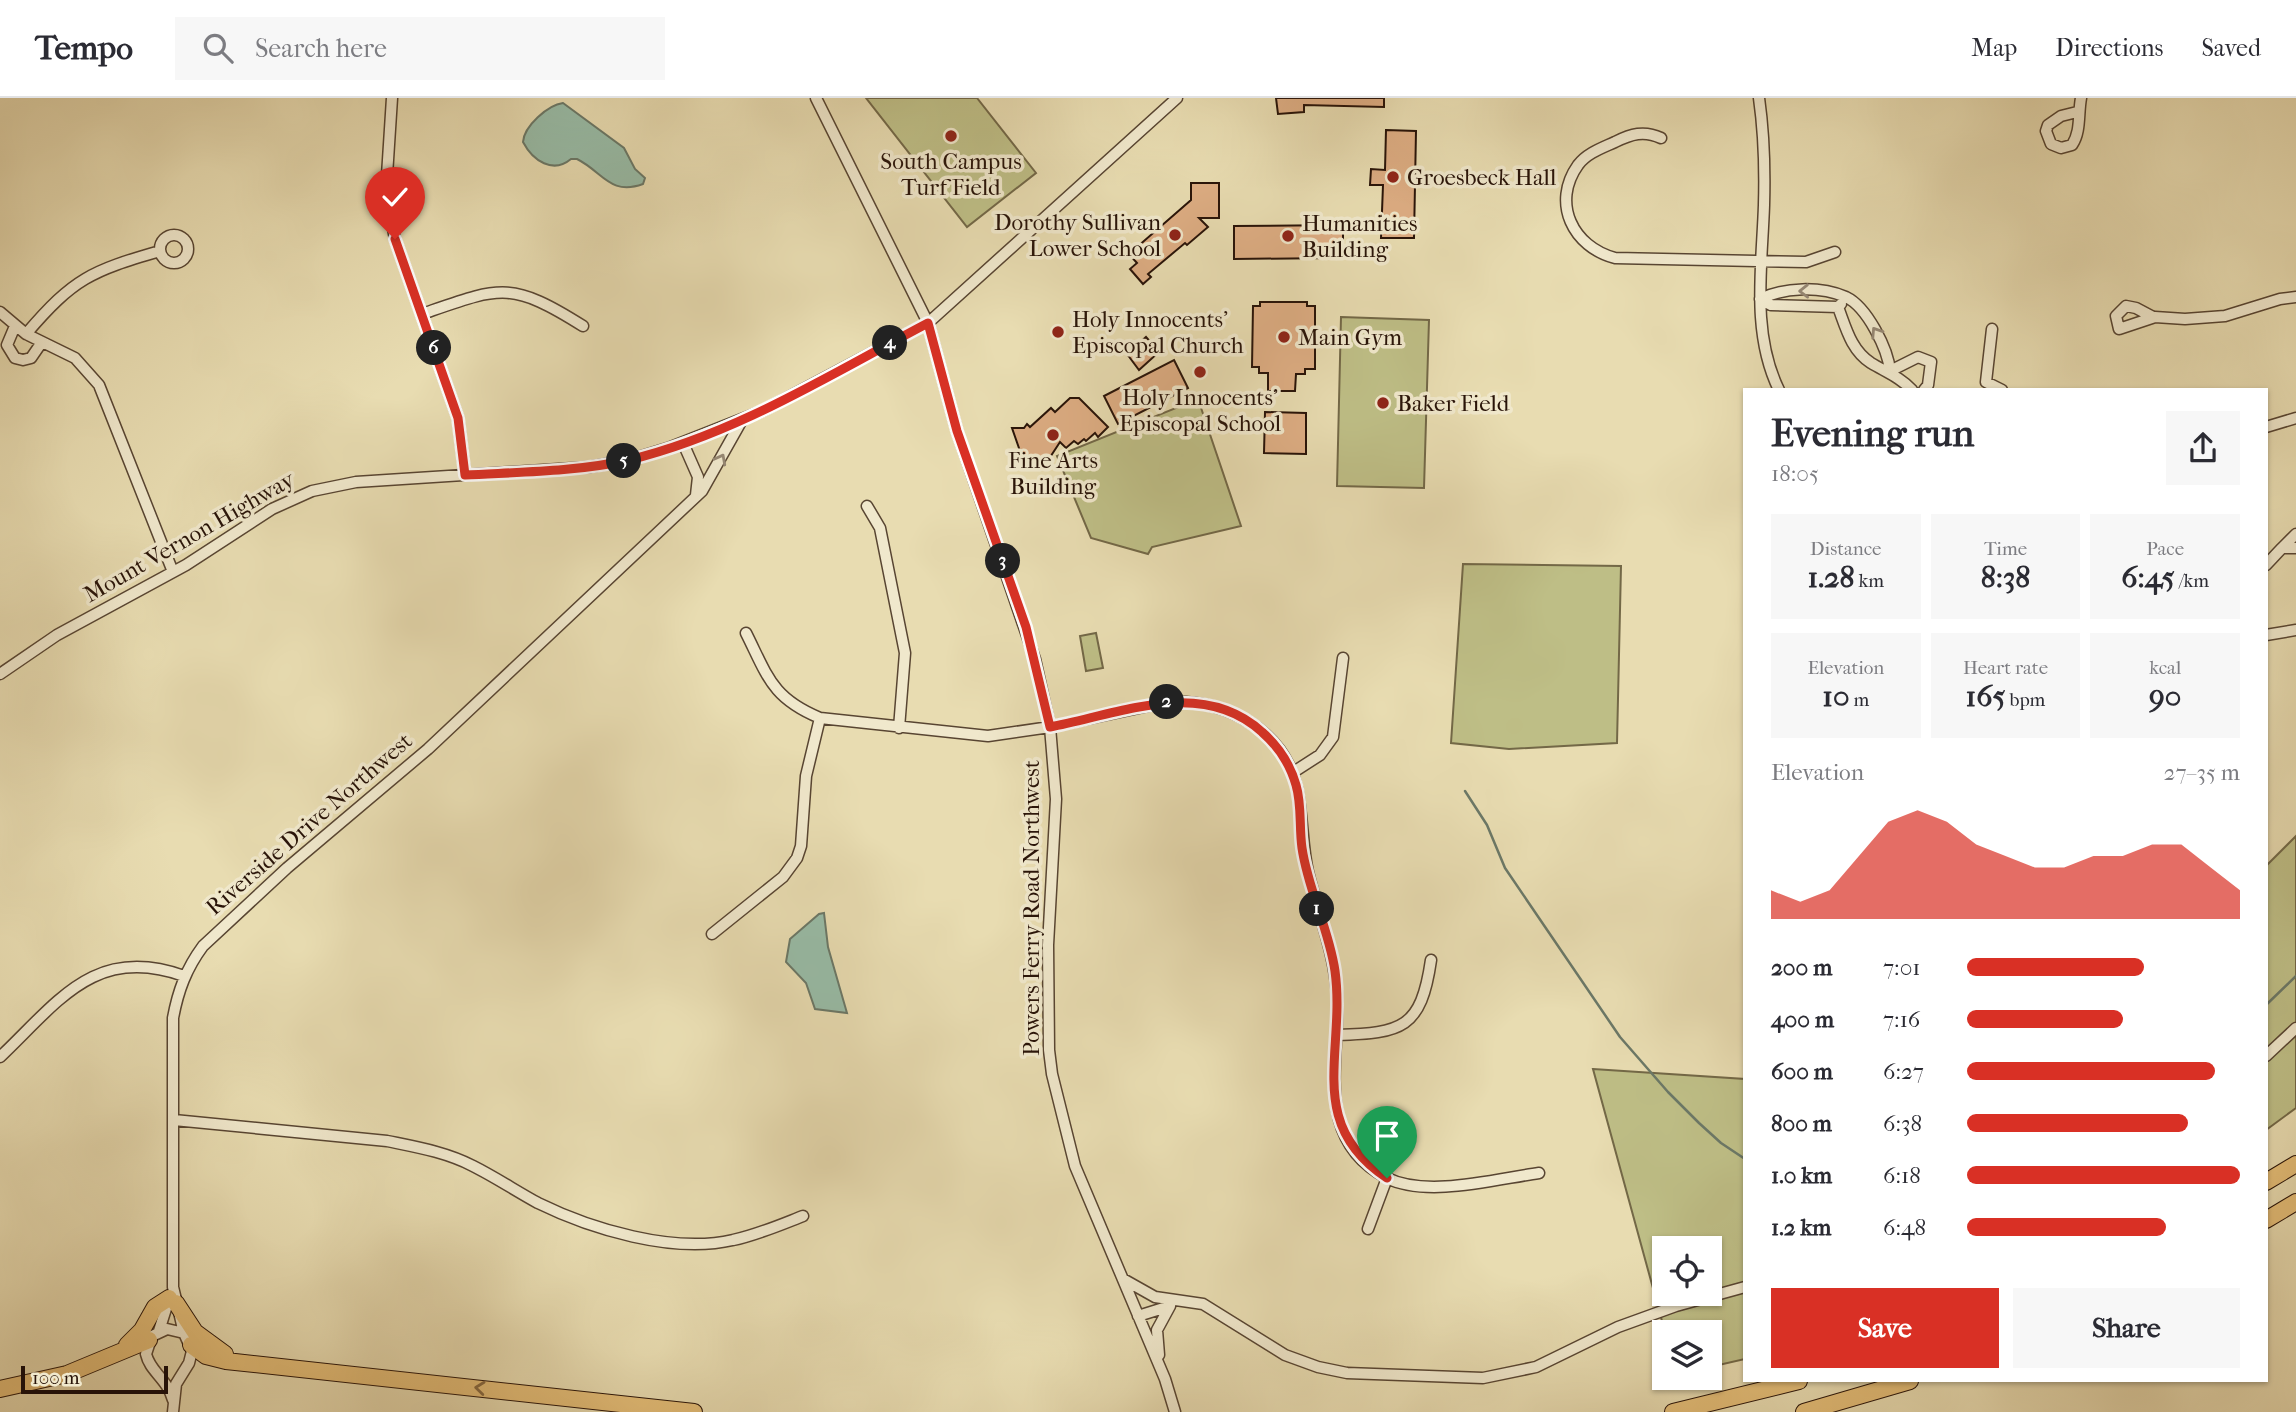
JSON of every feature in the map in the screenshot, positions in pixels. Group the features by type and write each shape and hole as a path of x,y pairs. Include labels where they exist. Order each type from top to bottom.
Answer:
{"highway":[{"path":"2268,1181 2296,1164"},
{"path":"2268,1219 2296,1202"},
{"path":"112,1355 142,1330 155,1307 173,1296 195,1332 208,1344 246,1363"},
{"path":"0,1389 67,1374 154,1335"},
{"path":"188,1339 215,1359 694,1412"},
{"path":"1673,1412 1795,1382"},
{"path":"1804,1412 1907,1382"}],"street":[{"path":"392,98 386,173 387,209 458,418 465,475"},
{"name":"Powers Ferry Road Northwest","path":"816,98 928,323 957,431 1026,627 1050,727 1056,799 1048,945 1049,1050 1058,1105 1075,1166 1162,1372"},
{"name":"Mount Vernon Highway","path":"0,674 57,635 173,572 272,509 312,491 356,482 589,467 629,460 742,420 928,323 1177,98"},
{"path":"1759,98 1764,203 1760,299 1765,352 1778,388"},
{"path":"2077,113 2081,98"},
{"path":"1661,138 1646,133 1631,134 1594,152 1579,165 1570,181 1566,200 1569,220 1579,237 1595,251 1615,258 1761,262 1806,262 1836,252"},
{"path":"26,334 55,301 80,281 109,266 160,251"},
{"path":"1760,299 1775,292 1811,290 1849,299 1877,331 1889,355 1890,371"},
{"path":"422,314 479,295 505,292 536,298 583,326"},
{"path":"2153,317 2185,319 2225,316 2280,299 2296,297"},
{"path":"1760,299 1771,305 1838,307 1849,299"},
{"path":"1838,307 1851,343 1870,362 1890,371 1910,388"},
{"path":"0,312 26,334 75,358 99,385 173,572"},
{"path":"15,326 7,345 15,358 31,358 42,342"},
{"path":"1992,329 1986,382 1998,388"},
{"path":"1890,371 1918,357 1931,362 1926,388"},
{"path":"2268,426 2296,418"},
{"name":"Riverside Drive Northwest","path":"188,1339 173,1296 173,1018 184,976 203,946 231,919 308,849 428,748 696,495 711,478 742,420"},
{"path":"683,443 698,477 696,495"},
{"path":"867,506 880,528 905,653 899,728"},
{"path":"2268,563 2296,534"},
{"path":"2282,548 2296,548"},
{"path":"2268,635 2296,630"},
{"path":"746,633 768,679 778,692 797,709 820,718 988,736 1050,727 1167,702 1206,704 1234,713 1258,728 1279,749 1292,773 1298,797 1303,849 1334,969 1337,1034 1333,1091 1340,1124 1360,1157 1387,1178 1407,1186 1434,1187 1539,1173"},
{"path":"1292,773 1320,755 1333,737 1343,658"},
{"path":"712,934 783,877 797,858 801,846 806,776 820,718"},
{"path":"1337,1034 1381,1034 1404,1023 1423,997 1431,960"},
{"path":"0,1057 68,992 90,977 111,968 136,965 161,968 184,976"},
{"path":"2268,1054 2296,1028"},
{"path":"174,1120 387,1141 421,1147 471,1165 538,1203 584,1223 678,1243 732,1241 803,1216"},
{"path":"1368,1229 1387,1178"},
{"path":"1123,1279 1147,1294 1190,1302 1216,1311 1285,1354 1318,1367 1347,1373 1483,1378 1536,1367 1618,1328 1676,1306 1743,1288"},
{"name":"Riverside Drive Northwest","path":"154,1335 173,1296"},
{"path":"1138,1316 1190,1302"},
{"path":"1170,1306 1157,1330 1162,1372 1175,1411"},
{"path":"173,1400 166,1381 148,1361 146,1348 154,1335 172,1329 188,1339 192,1357 176,1384 173,1412"}],"green space":[{"name":"South Campus Turf Field","path":"866,98 977,98 1036,173 967,227"},
{"name":"Baker Field","path":"1341,317 1429,320 1424,488 1337,486"},
{"path":"1198,399 1241,526 1152,547 1148,554 1091,538 1057,456"},
{"path":"1463,564 1621,566 1617,743 1509,749 1451,743"},
{"path":"1096,633 1103,668 1086,671 1080,636"},
{"path":"2296,836 2296,1108 2268,1129 2268,864"},
{"path":"1593,1069 1743,1079 1743,1359 1722,1364 1722,1320 1662,1320 1658,1306 1722,1306 1722,1236 1652,1236 1652,1285"}],"shaded area":[{"path":"563,103 624,148 635,169 645,178 643,184 632,187 614,185 577,159 551,165 532,155 523,142 528,129 544,112"},
{"path":"824,913 828,947 847,1013 815,1009 806,983 786,962 790,939 819,914"}],"building":[{"path":"1276,98 1384,98 1384,107 1304,105 1304,112 1278,114"},
{"name":"Groesbeck Hall","path":"1386,130 1416,131 1414,238 1381,238 1383,185 1370,185 1371,169 1385,170"},
{"name":"Dorothy Sullivan Lower School","path":"1191,183 1219,183 1219,218 1199,218 1208,227 1148,274 1151,277 1143,284 1130,269 1137,263 1129,254 1191,200"},
{"name":"Humanities Building","path":"1343,225 1343,246 1333,246 1333,258 1234,259 1234,226"},
{"name":"Main Gym","path":"1260,302 1307,302 1307,306 1315,306 1315,369 1305,369 1305,374 1296,374 1295,391 1268,391 1268,373 1259,373 1259,367 1252,367 1253,306 1260,306"},
{"path":"1146,337 1159,352 1139,370 1127,354"},
{"path":"1174,360 1188,388 1118,424 1104,396"},
{"name":"Fine Arts Building","path":"1070,398 1079,398 1108,427 1098,437 1095,433 1086,441 1084,439 1078,444 1074,441 1066,448 1060,442 1043,468 1033,464 1020,451 1012,428 1024,428 1027,424 1030,427 1051,408 1055,412"},
{"path":"1265,412 1306,413 1306,454 1264,453"}],"waterway":[{"path":"1465,791 1487,825 1505,868 1620,1037 1699,1123 1743,1158"},
{"path":"2268,1003 2296,976"}],"place":[{"name":"South Campus Turf Field","path":"951,136"},
{"name":"Groesbeck Hall","path":"1393,177"},
{"name":"Dorothy Sullivan Lower School","path":"1175,235"},
{"name":"Humanities Building","path":"1288,236"},
{"name":"Holy Innocents' Episcopal Church","path":"1058,332"},
{"name":"Main Gym","path":"1284,337"},
{"name":"Holy Innocents' Episcopal School","path":"1200,372"},
{"name":"Baker Field","path":"1383,403"},
{"name":"Fine Arts Building","path":"1053,435"}],"route":[{"path":"395,239 458,418 465,475 589,467 629,460 668,448 762,411 928,323 957,431 1026,627 1050,727 1167,702 1186,701 1220,708 1247,720 1269,738 1286,761 1296,785 1303,849 1334,969 1337,996 1333,1091 1335,1107 1348,1141 1360,1157 1387,1178"}]}
